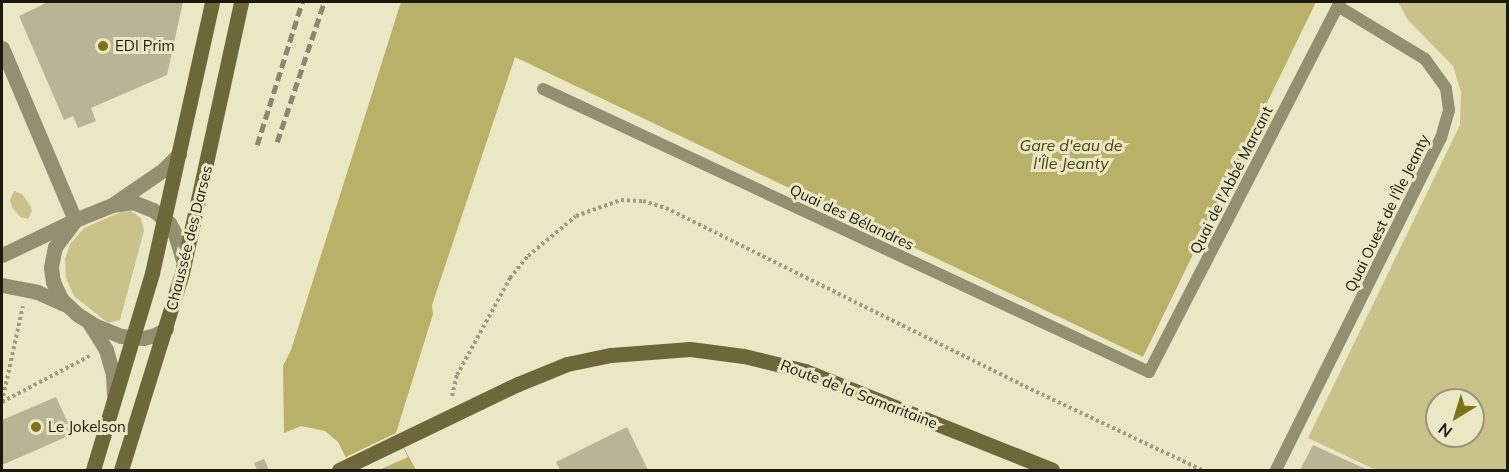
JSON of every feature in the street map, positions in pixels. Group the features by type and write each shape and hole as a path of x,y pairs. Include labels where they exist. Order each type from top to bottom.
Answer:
{"main road":[{"name":"Chaussée des Darses","path":"93,471 133,338 164,218 212,2"},
{"name":"Chaussée des Darses","path":"121,471 166,329 184,263 241,2"},
{"name":"Route de la Samaritaine","path":"339,471 533,377 575,362 659,350 706,350 764,360 805,371 1052,471"}],"street":[{"path":"2,48 75,220"},
{"path":"112,205 163,170 179,154"},
{"path":"2,255 75,220 112,205 126,202 140,204 164,218 175,234 184,263"},
{"path":"75,220 55,247 51,267 56,290 68,306 88,322 116,334 133,338 151,336 166,329"},
{"path":"2,285 26,289 68,306"},
{"path":"88,322 106,350 113,375 114,401"}],"lane":[{"name":"Quai de l'Abbé Marcant","path":"1149,372 1339,4"},
{"name":"Quai Ouest de l'Île Jeanty","path":"1276,471 1441,138 1449,110 1446,88 1425,59 1339,4"},
{"name":"Quai des Bélandres","path":"543,89 1149,372"}],"path":[{"path":"448,417 457,375 510,278 528,256 576,216 621,200 643,201 666,208 1020,384 1202,471"},
{"path":"2,402 26,289"},
{"path":"2,402 94,354"}],"shaded area":[{"path":"1398,2 1507,2 1507,470 1376,470 1308,438 1460,125 1461,92 1453,66 1408,20"},
{"path":"14,191 22,194 30,205 32,211 28,219 20,217 12,207 10,200"},
{"path":"131,211 141,218 144,231 120,320 108,323 74,296 66,278 65,259 70,244 84,228 121,212"}],"water":[{"name":"Gare d'eau de l'Île Jeanty","path":"401,2 1316,2 1143,357 515,57 432,305 433,314 396,433 416,470 352,470 338,442 325,431 301,426 284,433 283,366 291,350"}],"pier":[{"path":"396,433 408,457 379,470 352,470 346,457"}],"building":[{"name":"EDI Prim","path":"48,2 183,2 167,75 91,108 96,121 78,128 73,116 64,120 19,16"},
{"name":"Le Jokelson","path":"56,397 73,434 2,465 2,420"},
{"path":"627,427 648,470 560,470 556,462"},
{"path":"1313,445 1368,470 1300,470"},
{"path":"264,459 269,470 257,470 254,463"}],"railway":[{"path":"257,145 302,2"},
{"path":"277,142 324,2"}],"place":[{"name":"EDI Prim","path":"103,46"},
{"name":"Le Jokelson","path":"36,427"}]}
